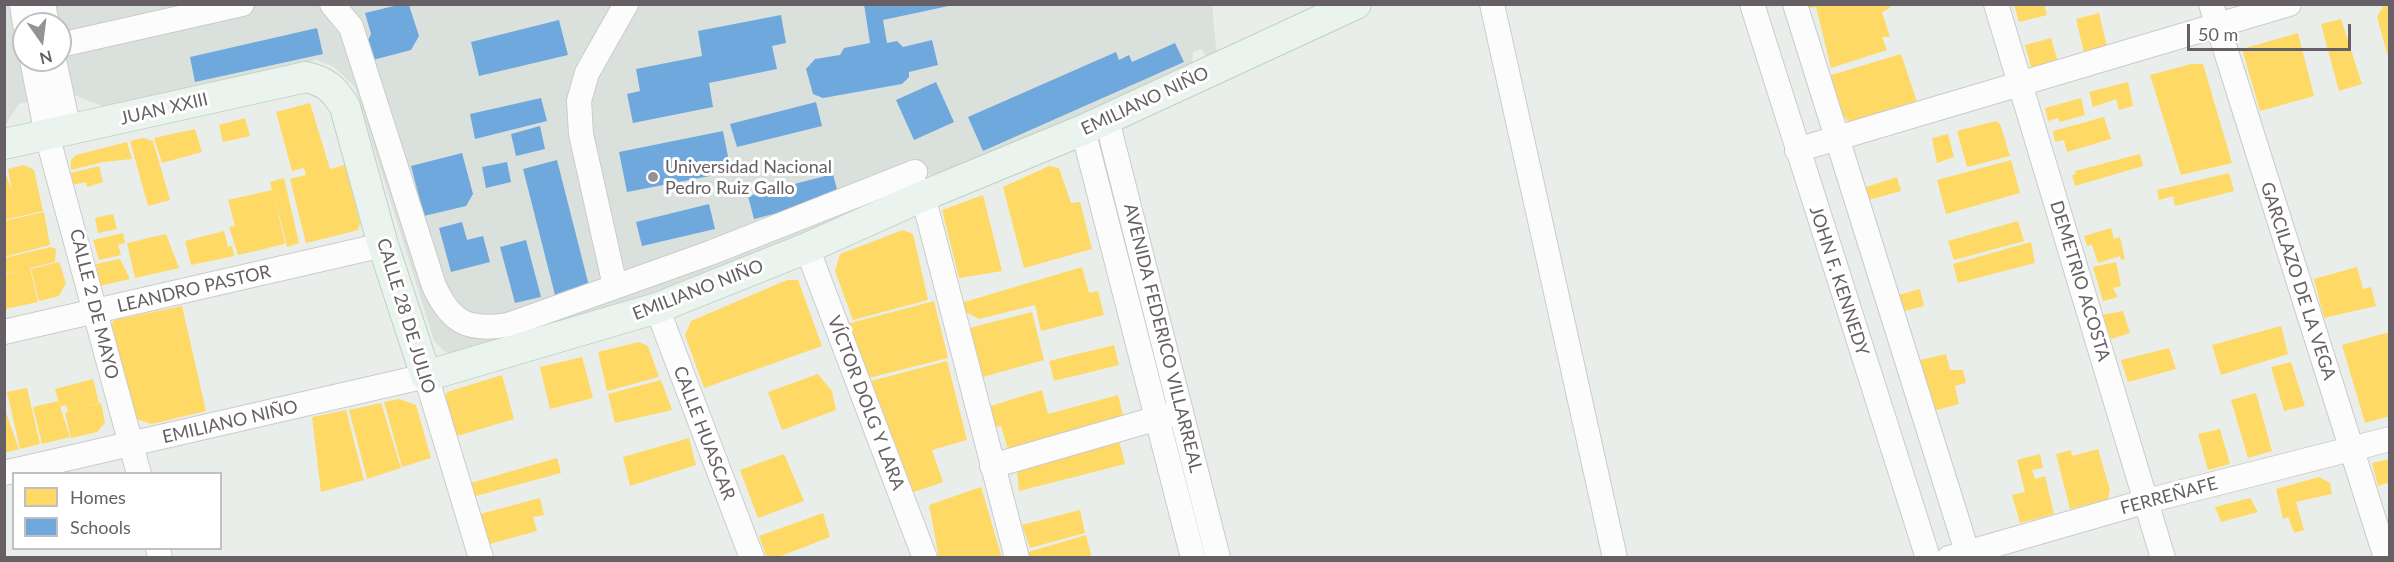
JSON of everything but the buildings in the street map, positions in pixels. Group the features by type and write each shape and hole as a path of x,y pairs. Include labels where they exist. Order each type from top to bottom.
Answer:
{"main road":[{"name":"EMILIANO NIÑO","path":"426,376 657,308 807,248 919,184 1095,125 1356,4"},
{"name":"JUAN XXIII","path":"4,144 306,77 322,81"},
{"name":"CALLE 28 DE JULIO","path":"322,81 334,89 345,107 383,245 426,376"}],"street":[{"path":"72,42 242,4"},
{"path":"332,4 351,27 434,286 445,309 465,324 482,328 508,325 710,253 919,184 1017,558"},
{"path":"615,286 581,134 579,101 587,73 626,4"},
{"path":"1492,4 1615,558"},
{"name":"JOHN F. KENNEDY","path":"1752,4 1928,558"},
{"path":"1795,4 1962,556"},
{"name":"DEMETRIO ACOSTA","path":"1996,4 2163,558"},
{"path":"1797,150 2021,84 2214,15 2289,4"},
{"name":"GARCILAZO DE LA VEGA","path":"2214,15 2386,558"},
{"path":"34,72 40,100 58,132"},
{"path":"55,72 58,132"},
{"name":"AVENIDA FEDERICO VILLARREAL","path":"1095,125 1181,411 1218,558"},
{"name":"AVENIDA FEDERICO VILLARREAL","path":"1095,125 1157,418 1193,558"},
{"name":"CALLE 2 DE MAYO","path":"58,132 95,312 138,472"},
{"name":"LEANDRO PASTOR","path":"4,332 383,245"},
{"name":"VÍCTOR DOLG Y LARA","path":"807,248 925,558"},
{"name":"CALLE HUASCAR","path":"657,308 752,558"},
{"name":"EMILIANO NIÑO","path":"4,473 426,376"},
{"name":"CALLE 28 DE JULIO","path":"426,376 482,558"},
{"path":"993,466 1181,411"},
{"name":"FERREÑAFE","path":"1962,556 2147,501 2390,439"}],"shaded area":[{"name":"Universidad Nacional Pedro Ruiz Gallo","path":"1212,4 1217,57 1208,61 1202,49 1193,52 1192,68 937,181 930,174 902,187 905,193 657,309 453,354 445,352 434,341 355,87 333,66 316,60 104,107 69,93 19,104 5,125 4,5"}],"place":[{"name":"Universidad Nacional Pedro Ruiz Gallo","path":"653,177"}]}
